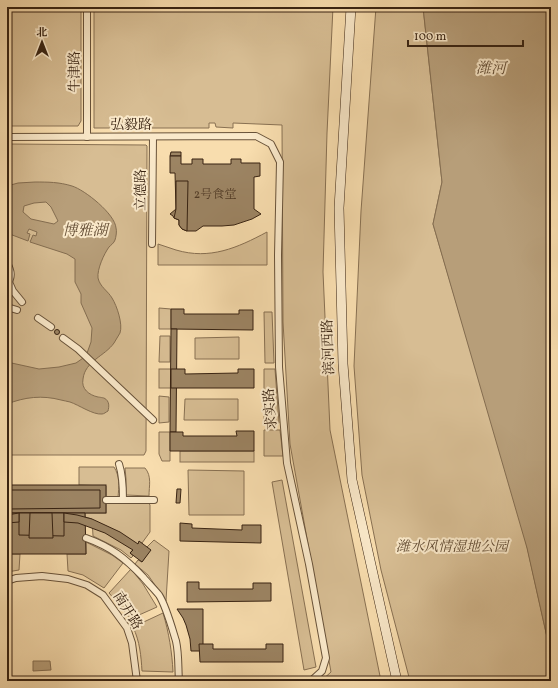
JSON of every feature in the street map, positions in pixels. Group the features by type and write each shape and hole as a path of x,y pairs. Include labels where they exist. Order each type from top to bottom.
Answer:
{"street":[{"name":"牛津路","path":"87,137 88,7"},
{"name":"滨河西路","path":"351,7 339,208 343,364 352,480 397,681"},
{"name":"弘毅路","path":"7,137 256,136"},
{"name":"求实路","path":"256,136 272,144 280,162 278,255 279,367 287,463 309,564 326,658 322,671 312,681"},
{"name":"立德路","path":"152,244 153,137"},
{"path":"7,263 11,272 8,284 22,302"},
{"path":"7,307 17,310"},
{"path":"38,318 51,327"},
{"path":"63,338 78,349 153,420"},
{"path":"119,464 122,472 123,500"},
{"path":"106,500 154,500"},
{"path":"86,538 107,547 130,563 159,596 165,608 176,642 179,681"},
{"name":"南开路","path":"7,581 16,578 42,576 68,579 87,585 103,595 127,628 132,643 138,681"},
{"path":"7,680 312,681"}],"green space":[{"path":"7,7 81,7 81,121 78,126 7,126"},
{"path":"94,7 333,7 327,133 323,272 330,430 381,681 321,681 331,672 290,444 283,322 282,125 233,123 233,128 216,127 215,123 209,123 209,128 136,128 132,122 122,122 122,128 94,128"},
{"name":"潍水风情湿地公园","path":"376,7 423,7 442,182 433,224 522,524 551,655 551,681 410,681 381,570 362,475 354,366 361,211"},
{"path":"7,144 147,146 146,451 144,455 7,455"},
{"path":"267,232 267,265 158,265 158,244 188,253 212,253 223,251 245,243"},
{"path":"159,308 171,309 171,329 159,329"},
{"path":"264,312 272,312 274,363 265,363"},
{"path":"160,336 170,336 170,362 159,362"},
{"path":"239,337 239,359 195,359 195,338"},
{"path":"159,369 171,369 171,388 159,388"},
{"path":"264,369 275,369 279,423 264,422"},
{"path":"159,396 169,397 169,422 159,423"},
{"path":"185,399 238,399 238,420 184,420"},
{"path":"264,430 280,430 283,456 264,456"},
{"path":"159,432 170,432 170,461 162,461 159,454"},
{"path":"180,451 254,451 254,462 180,462"},
{"path":"79,467 114,467 119,485 118,497 106,497 106,486 79,485"},
{"path":"125,468 145,468 149,474 149,496 126,495"},
{"path":"188,470 244,471 244,515 189,515"},
{"path":"282,480 316,667 304,670 272,482"},
{"path":"148,502 150,505 150,532 142,543 139,542 130,553 133,556 131,558 121,550 93,536 92,519 85,517 85,513 106,513 106,503"},
{"path":"154,540 169,551 166,601 148,575 135,564 138,560 142,562 150,550 147,547"},
{"path":"86,542 112,555 123,563 104,588 83,575 68,571 67,554 86,554"},
{"path":"7,554 20,554 19,570 7,572"},
{"path":"131,569 143,584 157,607 130,619 109,593"},
{"path":"163,613 170,642 173,672 142,671 139,644 133,627"}],"water":[{"name":"潍河","path":"423,7 551,7 551,655 527,548 433,224 442,182"},
{"name":"博雅湖","path":"49,182 78,188 98,203 111,216 114,222 116,231 115,239 103,258 98,278 100,284 114,301 119,315 121,329 110,348 87,368 83,379 83,386 86,391 95,396 104,398 108,402 108,411 104,414 94,413 74,403 54,398 27,398 7,404 7,362 39,369 59,367 76,363 86,356 91,342 92,328 81,303 81,294 75,282 75,259 67,254 30,242 33,235 36,236 37,232 29,229 27,233 30,234 28,241 7,233 7,186 18,183","holes":["46,202 51,207 58,221 54,224 31,219 23,212 24,206 34,203"]},
{"path":"33,661 50,661 51,670 33,671"}],"building":[{"path":"171,152 181,152 181,156 170,156"},
{"path":"170,156 181,156 181,164 192,164 192,159 203,159 203,164 231,164 231,159 241,159 241,163 260,163 260,176 254,177 254,209 261,214 252,219 234,225 203,226 196,231 187,231 182,229 179,225 179,220 170,214 176,209 175,173 170,173"},
{"path":"176,181 188,181 187,231 182,229 179,225 179,220 174,218 176,209"},
{"path":"171,309 184,309 184,314 239,314 239,310 253,310 253,330 171,329"},
{"path":"171,329 177,329 176,432 170,432"},
{"path":"55,330 59,330 59,334 55,334"},
{"path":"171,369 185,369 185,374 238,373 238,369 254,369 254,388 171,388"},
{"path":"236,431 254,431 254,451 170,451 170,432 183,432 183,436 237,436"},
{"path":"7,485 106,485 106,513 7,513"},
{"path":"177,489 181,489 180,503 176,503"},
{"path":"7,490 100,490 100,508 7,509"},
{"path":"7,513 85,513 86,554 7,554"},
{"path":"19,513 64,513 64,536 19,535"},
{"path":"19,513 19,522 7,523 7,515"},
{"path":"30,513 52,513 53,538 29,538"},
{"path":"64,513 92,519 120,532 138,544 139,541 151,550 142,562 130,553 133,550 105,533 78,523 64,522"},
{"path":"180,523 192,524 192,528 242,530 242,525 261,525 261,543 180,541"},
{"path":"187,582 199,582 199,589 253,589 253,583 271,583 271,601 187,602"},
{"path":"177,609 203,609 203,651 191,651 190,639 186,625"},
{"path":"199,644 213,644 213,649 266,649 266,644 283,644 283,662 200,662"}]}
